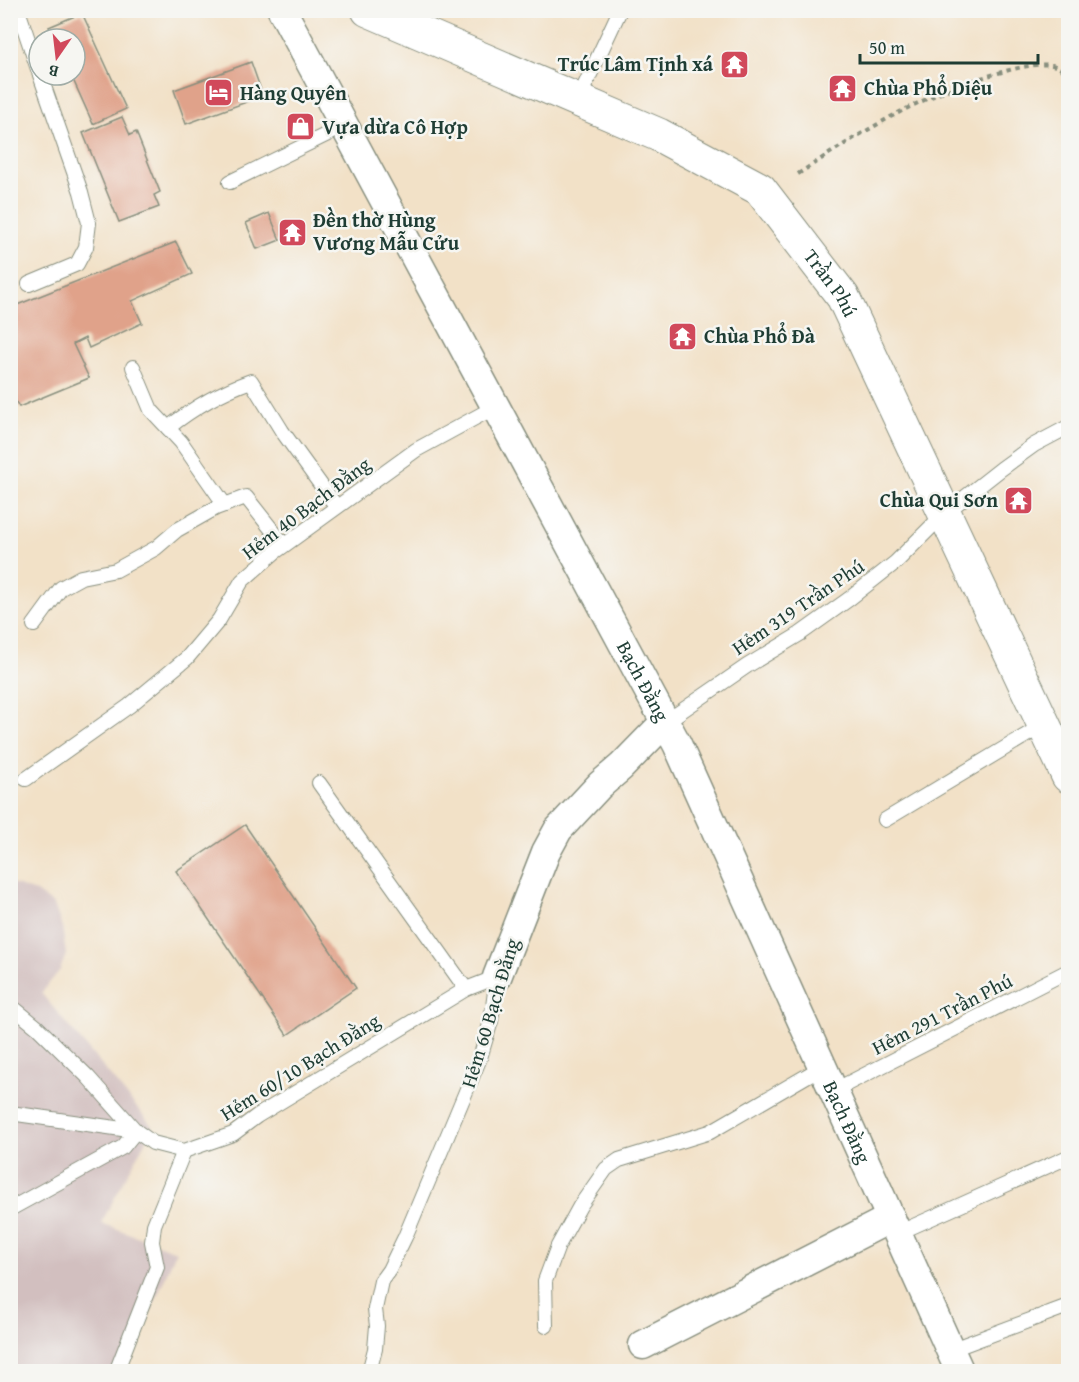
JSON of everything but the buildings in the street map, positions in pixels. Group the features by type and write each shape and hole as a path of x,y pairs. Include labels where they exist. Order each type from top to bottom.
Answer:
{"main road":[{"name":"Trần Phú","path":"368,10 659,135 760,189 843,297 1068,776"}],"street":[{"name":"Bạch Đằng","path":"282,10 677,744 955,1361"},
{"name":"Hẻm 60 Bạch Đằng","path":"497,977 546,852 558,830 600,784 621,767 664,723"},
{"path":"643,1345 894,1226"}],"lane":[{"path":"18,10 27,36"},
{"path":"578,100 620,10"},
{"path":"29,284 77,264 86,247 89,223 81,192 45,87"},
{"path":"230,182 344,126"},
{"path":"133,367 151,410 181,442 225,505"},
{"path":"168,428 187,413 227,390 251,381 282,431 336,506"},
{"name":"Hẻm 40 Bạch Đằng","path":"26,779 129,706 187,658 219,620 242,582 284,545 416,450 495,407"},
{"name":"Hẻm 319 Trần Phú","path":"664,723 849,599 896,562 945,513 1034,445 1068,427"},
{"path":"34,625 61,588 81,578 116,570 156,548 177,530 225,505 246,497 284,545"},
{"path":"885,820 1045,724"},
{"path":"319,783 466,989"},
{"name":"Hẻm 291 Trần Phú","path":"546,1326 545,1281 558,1246 580,1206 606,1169 619,1160 710,1132 1068,971"},
{"name":"Hẻm 60/10 Bạch Đằng","path":"184,1151 233,1134 267,1110 466,989 497,977"},
{"name":"Hẻm 60 Bạch Đằng","path":"369,1371 375,1349 377,1326 375,1309 381,1281 405,1237 480,1058 491,1021 497,977"},
{"path":"10,1005 37,1027 88,1077 136,1131 153,1143 184,1151 154,1225 152,1242 156,1267 116,1371"},
{"path":"10,1113 136,1131"},
{"path":"10,1209 123,1147 136,1131"},
{"path":"894,1226 1068,1157"},
{"path":"955,1361 1068,1306"}],"path":[{"path":"798,174 872,126 912,104 968,81 1022,67 1053,65 1068,73"}],"shaded area":[{"path":"10,883 36,892 54,905 62,927 66,954 60,970 41,993 153,1127 101,1223 176,1251 126,1371 11,1371"}],"place":[{"name":"Trúc Lâm Tịnh xá","path":"734,64"},
{"name":"Chùa Phổ Diệu","path":"843,88"},
{"name":"Hàng Quyên","path":"219,93"},
{"name":"Vựa dừa Cô Hợp","path":"301,127"},
{"name":"Đền thờ Hùng Vương Mẫu Cửu","path":"292,232"},
{"name":"Chùa Phổ Đà","path":"683,336"},
{"name":"Chùa Qui Sơn","path":"1019,500"}]}
